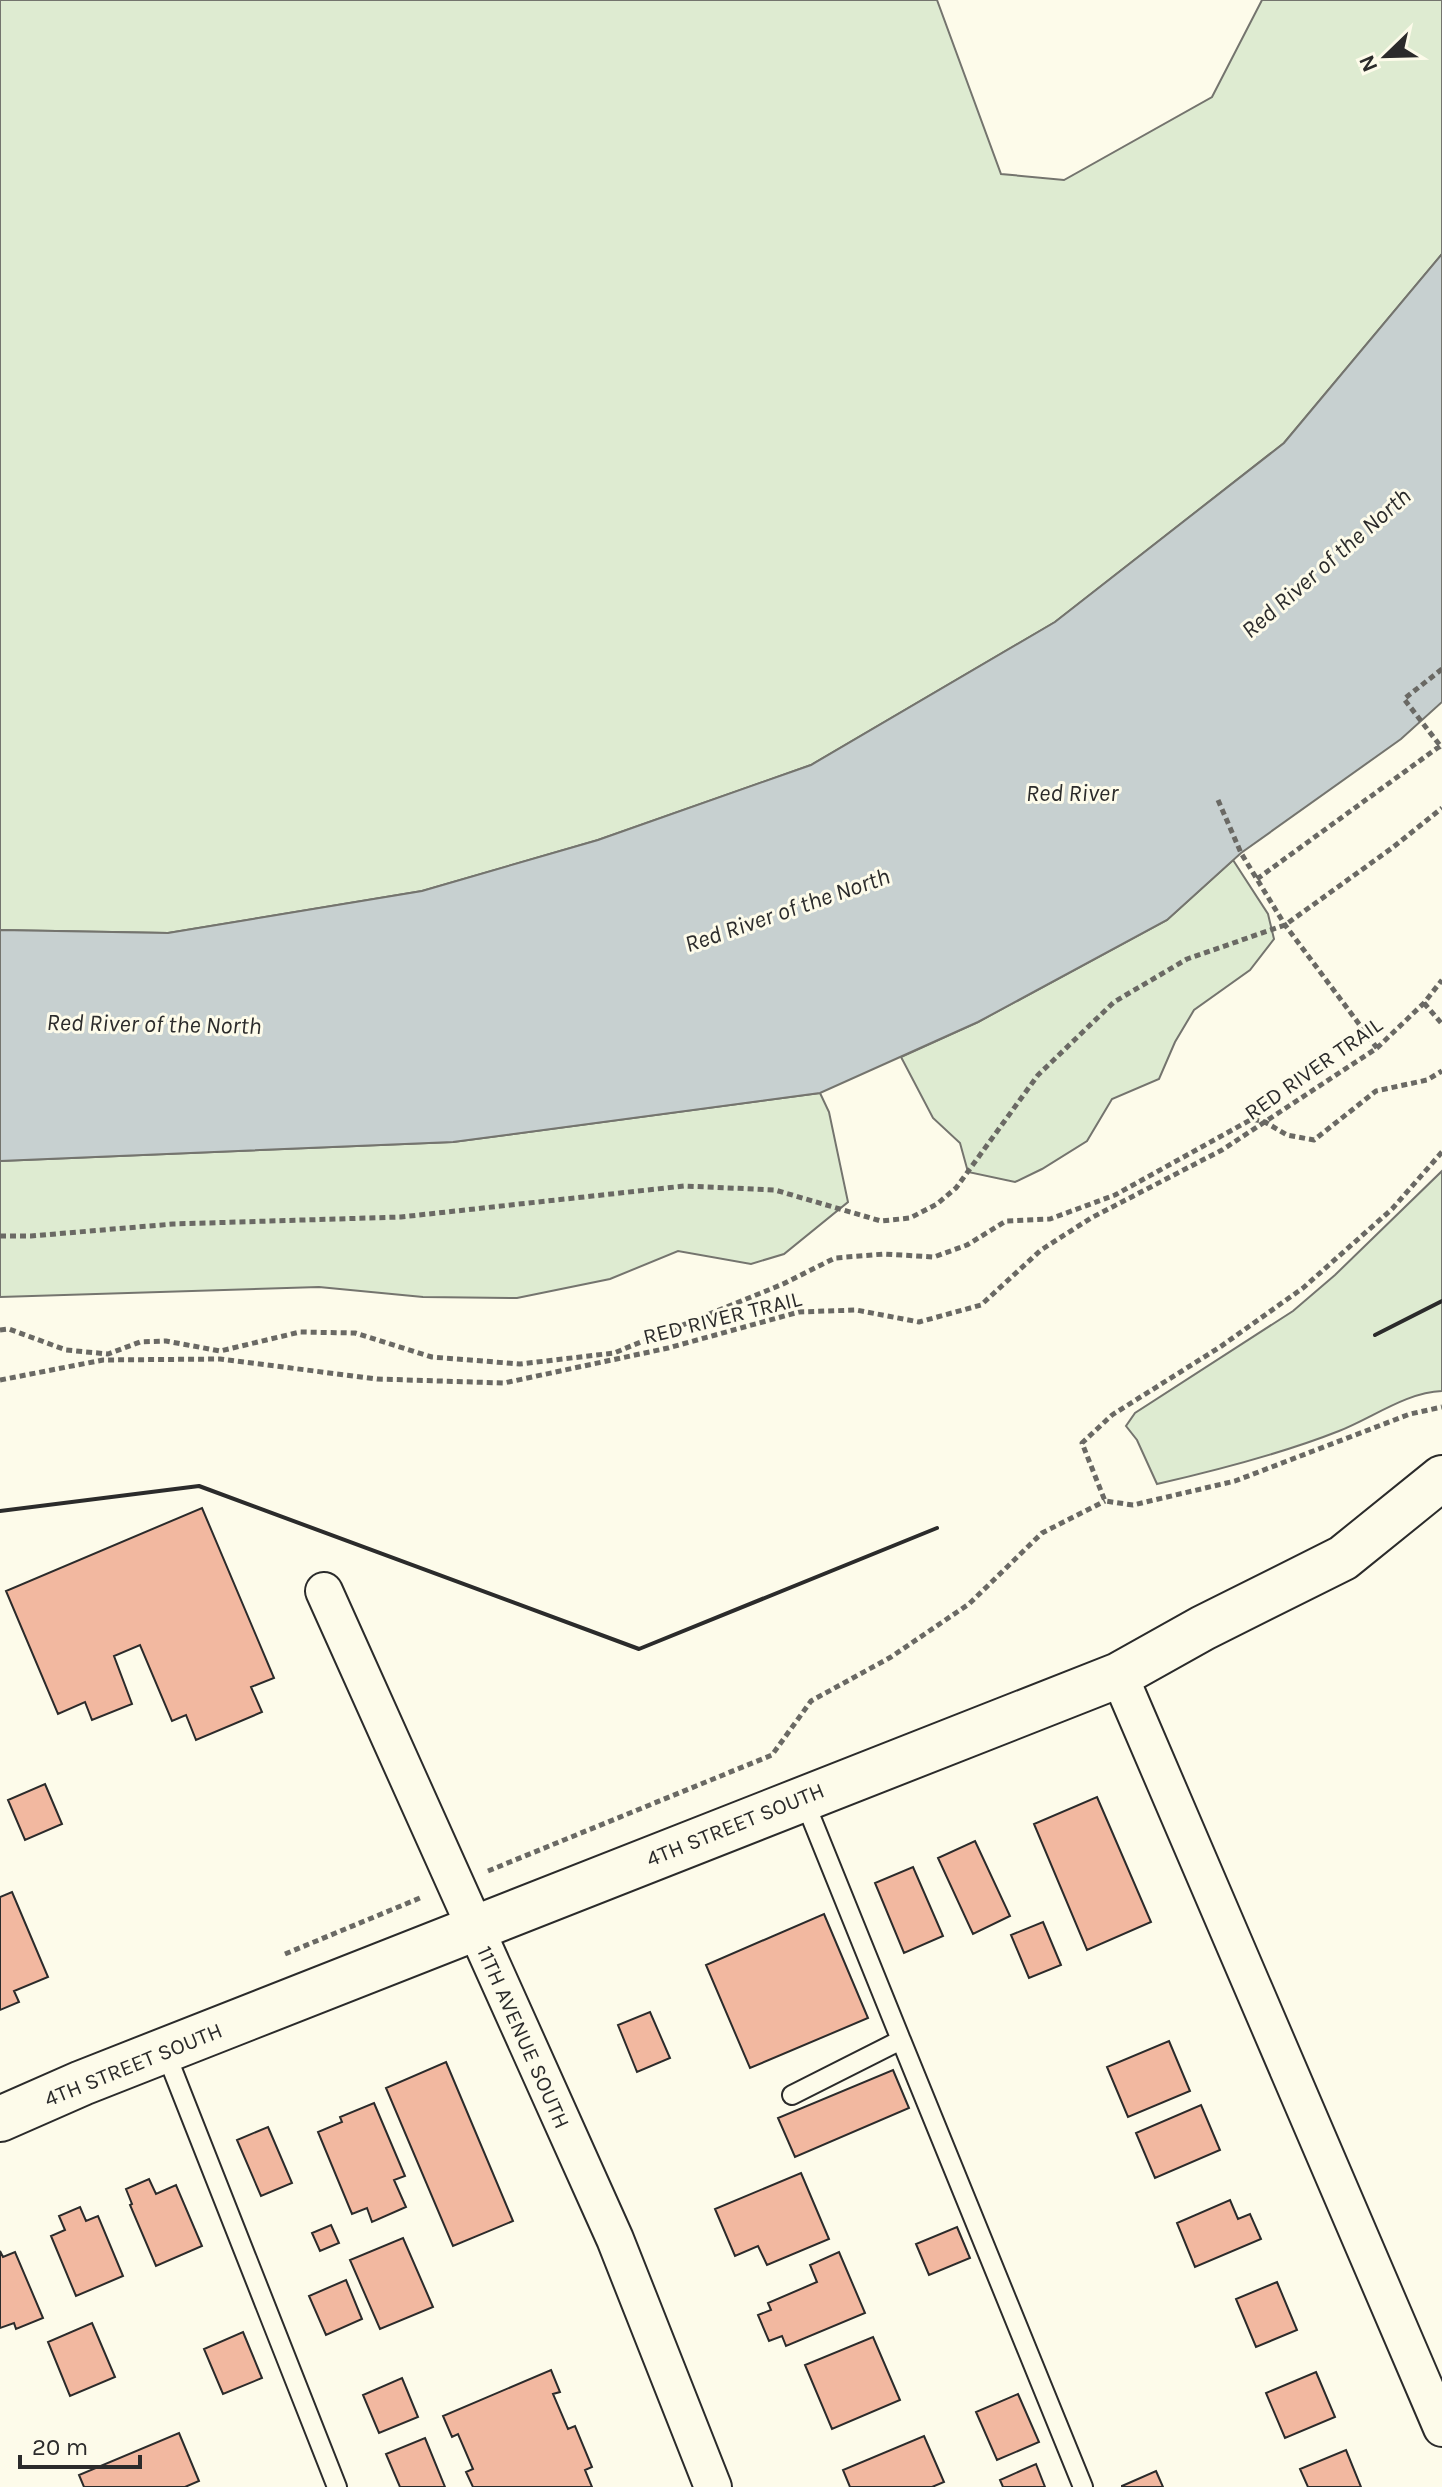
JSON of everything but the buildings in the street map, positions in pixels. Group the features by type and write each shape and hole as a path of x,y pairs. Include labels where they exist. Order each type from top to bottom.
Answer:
{"street":[{"name":"4TH STREET SOUTH","path":"0,2119 475,1927 1119,1675 1203,1628 1343,1558 1442,1478"},
{"name":"11TH AVENUE SOUTH","path":"324,1591 615,2239 713,2487"},
{"path":"1119,1675 1442,2428"}],"lane":[{"path":"803,1797 1083,2487"},
{"path":"792,2095 901,2040"},
{"path":"165,2051 337,2487"}],"path":[{"path":"1257,879 1441,747 1404,699 1442,669"},
{"path":"1218,800 1241,853 1285,925 1377,1048"},
{"path":"0,1236 173,1224 401,1217 684,1186 775,1190 881,1221 910,1218 937,1204 956,1188 1038,1075 1114,1002 1187,959 1285,925 1442,808"},
{"name":"RED RIVER TRAIL","path":"0,1380 103,1360 220,1359 377,1379 504,1383 668,1348 799,1312 856,1310 919,1322 981,1305 1041,1250 1091,1218 1222,1150 1377,1048 1424,1003 1442,980"},
{"path":"1424,1003 1442,1024"},
{"path":"0,1330 9,1329 66,1350 108,1354 140,1342 166,1341 220,1351 300,1332 355,1333 432,1357 520,1364 614,1353 703,1318 835,1258 884,1254 934,1257 967,1245 1006,1221 1050,1219 1115,1195 1252,1119 1265,1122 1287,1135 1314,1140 1376,1091 1427,1080 1442,1071"},
{"path":"1105,1501 1082,1443 1112,1415 1220,1347 1303,1288 1392,1209 1442,1152"},
{"path":"486,1871 772,1755 811,1701 891,1657 969,1604 1042,1533 1105,1501 1133,1505 1235,1481 1410,1414 1442,1407"}],"green space":[{"path":"0,0 937,0 1001,174 1064,180 1212,97 1262,0 1442,0 1442,254 1284,443 1055,622 811,765 598,840 422,891 168,933 0,930"},
{"path":"1233,860 1268,914 1274,939 1250,970 1194,1010 1175,1042 1159,1079 1112,1099 1087,1141 1042,1169 1015,1182 968,1172 960,1143 933,1118 901,1057 978,1022 1167,920"},
{"path":"820,1093 829,1112 848,1202 784,1254 751,1264 678,1251 610,1279 517,1298 423,1297 319,1287 0,1297 0,1161 453,1142"},
{"path":"1442,1171 1442,1391 1416,1396 1295,1447 1157,1484 1137,1440 1126,1426 1135,1413 1293,1311 1335,1275"}],"water":[{"name":"Red River","path":"1442,254 1442,702 1401,739 1241,853 1167,920 978,1022 820,1093 453,1142 0,1161 0,930 168,933 422,891 598,840 811,765 1055,622 1284,443"}],"wall":[{"path":"1375,1335 1442,1301"},
{"path":"0,1511 199,1486 639,1649 937,1528"}],"water label":[{"name":"Red River of the North","path":"1326,563"},
{"name":"Red River of the North","path":"787,910"},
{"name":"Red River of the North","path":"154,1024"}]}
